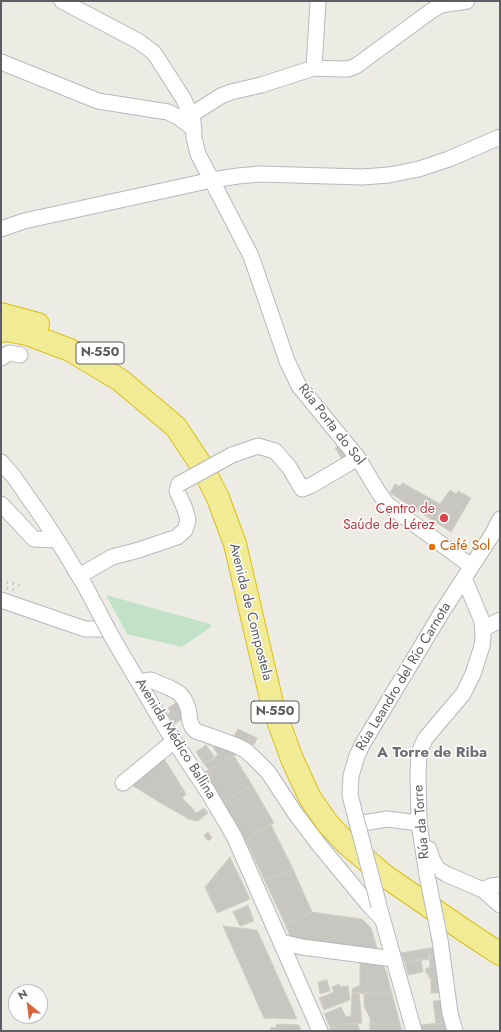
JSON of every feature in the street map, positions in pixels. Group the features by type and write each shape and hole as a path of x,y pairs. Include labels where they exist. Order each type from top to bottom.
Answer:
{"highway":[{"name":"N-550","path":"1,314 40,324 98,352 126,373 176,427"},
{"name":"Avenida de Compostela","path":"1,332 7,330 27,334 70,350 120,380 176,427 203,468 218,498 235,544 273,707 292,759 310,798 328,824 346,843 386,876 500,954"},
{"name":"Avenida de Compostela","path":"468,933 500,962"}],"street":[{"path":"62,1 138,40 153,52 183,98 193,122"},
{"path":"314,68 318,1"},
{"path":"193,122 222,96 261,86 314,68 348,69 356,66 436,8 449,2 467,1"},
{"path":"1,62 98,101 168,112 193,122"},
{"name":"Rúa Porta do Sol","path":"193,122 195,143 198,154 251,256 292,373 308,397 344,439 358,458 387,504 468,572"},
{"path":"1,229 24,221 212,180 260,174 362,177 389,175 419,169 449,159 500,136"},
{"path":"1,340 27,334"},
{"path":"1,358 9,353 20,355"},
{"path":"81,580 112,557 139,550 177,537 185,530 188,520 177,491 179,484 232,455 258,446 275,451 289,467 302,489 312,485 358,458"},
{"name":"Avenida Médico Ballina","path":"1,462 14,477 57,540 165,727 208,792 234,836 320,1031"},
{"path":"1,504 34,539 57,540"},
{"name":"Rúa Leandro del Río Carnota","path":"414,1031 357,824 350,794 351,776 357,756 418,651 492,535 500,519"},
{"name":"Rúa da Torre","path":"455,1031 449,1008 440,940 427,875 420,827 418,775 419,753 425,739 457,703 468,685 482,646 483,629 468,572"},
{"path":"1,600 86,629 101,629 110,632"},
{"path":"483,629 500,620"},
{"path":"139,682 151,680 179,693 184,699 188,708 192,727 196,731 235,745 254,758 268,772 295,813 320,846 368,904 381,913"},
{"path":"123,783 174,741"},
{"path":"357,824 387,819 420,827 432,859 438,869 483,890 500,905"},
{"path":"483,890 490,886 500,885"},
{"path":"281,942 302,947 394,959"}],"green space":[{"path":"106,595 210,624 211,627 182,647 127,634"}],"building":[{"path":"342,444 351,458 344,462 335,448"},
{"name":"Centro de Saúde de Lérez","path":"403,483 440,504 450,490 456,494 458,491 471,498 451,532 390,493 395,484 400,486"},
{"path":"180,700 184,711 181,713 184,718 174,724 167,714 171,712 168,708"},
{"path":"238,729 257,738 254,745 248,742 247,745 233,738"},
{"path":"210,742 237,754 209,770 204,764 218,755"},
{"path":"206,745 215,758 204,764 196,752"},
{"path":"234,756 252,785 223,802 205,772"},
{"path":"163,757 183,789 164,805 130,784"},
{"path":"252,785 274,823 256,833 246,841 223,802"},
{"path":"183,789 186,794 182,798 192,808 182,815 164,805"},
{"path":"192,808 196,813 204,808 208,813 198,821 188,819 182,815"},
{"path":"271,825 293,869 265,881 246,841 256,833"},
{"path":"208,832 212,838 208,841 204,835"},
{"path":"230,857 250,899 217,913 205,887"},
{"path":"293,869 312,912 285,924 265,881"},
{"path":"248,905 254,921 240,926 233,912"},
{"path":"312,912 362,919 371,928 377,948 375,952 296,941 290,936 285,924"},
{"path":"223,926 257,930 297,1019 264,1018"},
{"path":"429,948 429,959 405,963 401,953"},
{"path":"429,948 438,948 439,957 429,957"},
{"path":"429,957 439,957 440,967 430,968"},
{"path":"421,959 423,972 408,975 405,963"},
{"path":"360,962 381,963 386,970 392,994 352,993 352,989 360,985"},
{"path":"440,967 444,993 431,993 431,978 429,978 428,973 426,974 426,968"},
{"path":"327,980 330,991 320,994 318,982"},
{"path":"339,984 340,987 348,986 350,1000 324,1010 319,998 334,992 332,987"},
{"path":"359,992 362,1023 342,1024 331,1029 324,1014 341,1007 346,1017 351,1016 352,993"},
{"path":"364,993 392,994 400,1024 370,1024 370,1018 364,1006"},
{"path":"445,1000 448,1022 436,1024 433,1001"},
{"path":"448,1022 450,1030 422,1031 421,1025"},
{"path":"357,1023 360,1031 328,1030 342,1024"},
{"path":"370,1024 400,1024 402,1031 370,1031"},
{"path":"276,1025 299,1025 301,1031 271,1031 270,1028 276,1027"}],"railway":[{"path":"1,581 20,585"},
{"path":"1,587 18,591"}],"place":[{"name":"Centro de Saúde de Lérez","path":"444,518"},
{"name":"Café Sol","path":"432,547"}],"district":[{"name":"A Torre de Riba","path":"432,753"}]}
